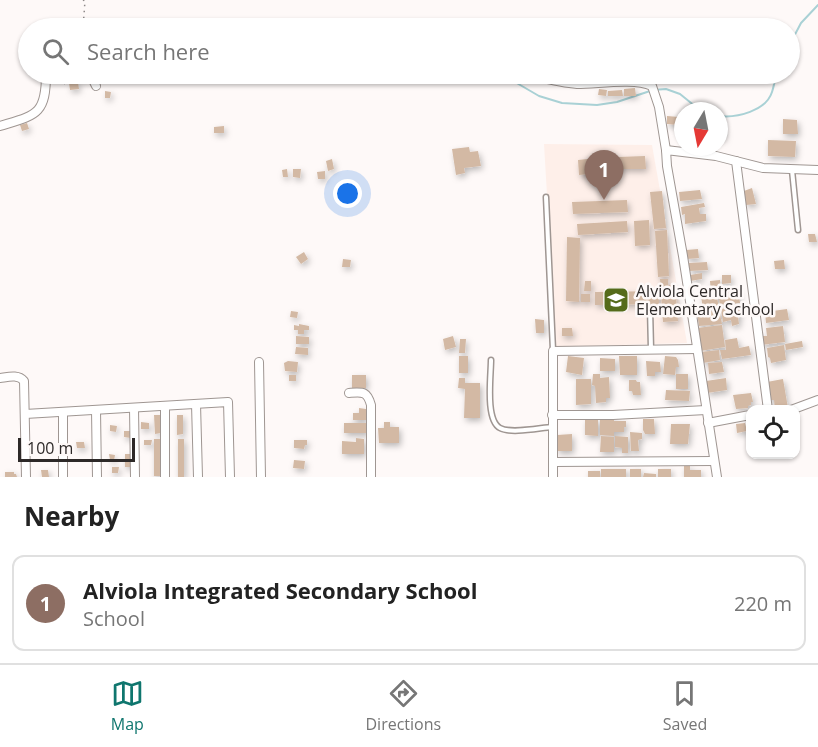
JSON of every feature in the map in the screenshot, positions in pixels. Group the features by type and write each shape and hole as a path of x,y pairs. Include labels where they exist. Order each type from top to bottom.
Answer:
{"street":[{"path":"0,126 19,121 39,110 43,103 46,84"},
{"path":"648,84 652,86 659,106 717,477"},
{"path":"666,150 716,156 763,168 818,170"},
{"path":"736,161 767,405"},
{"path":"553,477 553,351 697,349"},
{"path":"259,362 261,477"},
{"path":"0,378 16,376 22,379 24,385 26,477"},
{"path":"349,393 359,392 369,396 371,477"},
{"path":"800,407 818,400"},
{"path":"25,414 228,402 230,477"},
{"path":"196,404 198,477"},
{"path":"165,406 165,477"},
{"path":"134,408 135,477"},
{"path":"96,410 97,477"},
{"path":"552,415 613,415 706,410"},
{"path":"63,412 63,477"},
{"path":"708,423 746,416"},
{"path":"553,462 714,461"}],"lane":[{"path":"792,169 798,230"},
{"path":"546,197 553,351"},
{"path":"650,308 651,350"},
{"path":"491,360 490,411 493,422 500,428 510,430 552,427"}],"path":[{"path":"83,0 85,1 84,18"}],"shaded area":[{"path":"544,144 652,145 687,343 556,347"}],"building":[{"path":"69,84 78,84 79,89 70,90"},
{"path":"635,88 636,96 624,96 624,89"},
{"path":"599,89 607,90 606,96 598,95"},
{"path":"622,90 623,96 608,96 608,91"},
{"path":"105,91 111,92 110,98 105,98"},
{"path":"667,116 674,117 674,125 667,124"},
{"path":"783,119 797,120 798,134 783,134"},
{"path":"27,123 29,129 22,131 20,125"},
{"path":"224,126 224,133 214,133 214,127"},
{"path":"768,140 796,141 795,157 768,156"},
{"path":"469,147 470,152 478,151 481,166 464,168 465,173 456,175 452,149"},
{"path":"645,156 646,169 619,169 618,157"},
{"path":"606,157 608,172 579,175 578,160"},
{"path":"332,159 334,169 328,171 326,161"},
{"path":"287,169 288,177 283,177 282,170"},
{"path":"293,169 301,169 300,178 293,177"},
{"path":"325,171 325,179 318,179 317,172"},
{"path":"752,188 756,204 746,205 744,191"},
{"path":"700,190 702,199 680,201 679,192"},
{"path":"662,191 666,228 654,229 650,192"},
{"path":"627,200 628,212 573,214 572,202"},
{"path":"704,203 705,207 699,208 700,214 706,214 706,221 685,224 685,214 682,215 681,207"},
{"path":"649,220 650,245 635,246 634,221"},
{"path":"627,221 628,232 578,235 577,224"},
{"path":"667,230 669,276 658,277 655,231"},
{"path":"808,234 815,234 817,242 809,242"},
{"path":"567,237 580,238 579,302 566,301"},
{"path":"698,249 699,258 687,259 686,250"},
{"path":"304,252 308,259 301,264 296,257"},
{"path":"343,259 351,260 350,267 342,267"},
{"path":"784,260 785,269 775,269 774,261"},
{"path":"707,262 708,270 689,271 689,263"},
{"path":"702,273 702,279 690,281 690,275"},
{"path":"722,275 731,275 731,283 722,284"},
{"path":"660,279 668,279 668,285 675,285 678,321 663,322"},
{"path":"720,280 721,291 711,293 710,281"},
{"path":"585,281 591,281 591,291 584,291"},
{"path":"738,289 740,303 720,305 718,292"},
{"path":"659,291 659,304 595,305 595,292"},
{"path":"716,292 719,308 703,311 701,295"},
{"path":"581,294 590,294 590,302 581,302"},
{"path":"739,306 739,324 732,326 731,320 723,322 721,309"},
{"path":"787,309 789,320 766,323 765,312"},
{"path":"719,310 722,324 699,326 697,313"},
{"path":"291,311 298,312 297,318 290,317"},
{"path":"535,319 544,320 544,333 536,333"},
{"path":"299,324 309,326 309,330 304,330 304,334 298,334 298,330 294,330 294,325 299,326"},
{"path":"722,325 725,347 700,351 697,328"},
{"path":"783,326 785,342 761,345 761,336 767,336 766,328"},
{"path":"562,328 572,328 573,336 562,336"},
{"path":"296,336 309,337 309,344 296,344"},
{"path":"453,336 456,347 445,350 443,339"},
{"path":"737,338 739,348 749,346 751,355 722,359 720,350 726,350 725,340"},
{"path":"460,339 466,339 465,353 459,353"},
{"path":"802,341 803,347 786,350 785,344"},
{"path":"784,345 786,360 771,363 767,348"},
{"path":"296,347 308,348 308,355 295,354"},
{"path":"719,350 720,360 703,363 701,352"},
{"path":"459,356 468,356 468,373 459,373"},
{"path":"568,356 584,358 582,375 566,372"},
{"path":"619,356 637,356 637,375 620,375"},
{"path":"665,356 676,357 678,360 679,367 676,367 675,375 663,374"},
{"path":"600,358 615,359 615,371 600,371"},
{"path":"646,361 660,362 661,372 655,372 655,376 647,376"},
{"path":"298,362 297,372 285,371 284,363"},
{"path":"722,362 724,372 709,374 708,363"},
{"path":"593,374 600,374 600,378 609,377 610,398 606,398 606,402 596,403 595,386 592,385"},
{"path":"676,374 688,374 688,389 676,389"},
{"path":"289,375 296,375 296,381 289,381"},
{"path":"352,375 366,375 366,388 352,388"},
{"path":"459,378 465,378 465,383 480,383 480,418 464,418 465,389 458,388"},
{"path":"726,378 727,390 707,393 706,381"},
{"path":"576,379 591,379 591,404 576,405"},
{"path":"783,379 787,405 774,405 774,400 769,400 767,382"},
{"path":"629,380 640,382 641,395 633,395 632,391 629,391"},
{"path":"666,390 690,391 689,401 665,400"},
{"path":"751,393 753,402 751,405 746,405 746,408 736,409 733,395"},
{"path":"359,408 366,409 366,420 353,420 353,413 359,413"},
{"path":"154,415 160,415 161,433 155,434"},
{"path":"177,415 183,415 183,434 177,435"},
{"path":"600,418 626,421 624,432 614,432 614,436 600,435"},
{"path":"585,419 598,420 598,436 585,435"},
{"path":"643,419 654,419 655,434 645,434"},
{"path":"141,422 149,423 149,429 141,429"},
{"path":"384,422 390,422 390,427 399,427 399,443 379,443 378,428 384,428"},
{"path":"344,423 368,423 367,433 344,433"},
{"path":"745,423 746,431 737,433 736,424"},
{"path":"671,424 690,424 688,444 670,444"},
{"path":"110,425 117,426 116,432 110,431"},
{"path":"124,431 132,431 131,438 124,437"},
{"path":"630,432 642,433 642,439 638,440 639,451 631,451"},
{"path":"572,434 572,451 557,451 557,435"},
{"path":"601,436 614,437 614,452 600,452"},
{"path":"615,436 628,437 628,453 622,453 622,448 615,447"},
{"path":"356,438 364,439 364,454 342,454 342,441 356,442"},
{"path":"154,439 160,439 160,476 154,476"},
{"path":"178,439 184,439 184,477 178,477"},
{"path":"144,440 152,440 151,445 144,445"},
{"path":"294,440 307,440 307,445 304,449 294,448"},
{"path":"76,442 84,442 85,448 77,448"},
{"path":"109,454 115,455 114,461 110,460"},
{"path":"125,454 132,454 132,467 125,467"},
{"path":"294,460 305,461 304,469 293,468"},
{"path":"684,466 690,466 690,470 701,470 701,477 684,477"},
{"path":"112,467 119,467 118,473 112,473"},
{"path":"601,469 626,469 626,477 601,477"},
{"path":"630,469 641,469 641,477 630,477"},
{"path":"658,469 671,469 671,477 658,477"},
{"path":"41,470 48,470 49,477 42,477"},
{"path":"588,471 600,471 600,477 588,477"},
{"path":"5,472 14,472 17,477 5,477"},
{"path":"644,473 656,474 656,477 643,477"}],"waterway":[{"path":"800,25 818,5"},
{"path":"518,84 539,96 562,103 597,105 617,102 653,90 666,89 680,94 690,102"},
{"path":"728,116 750,112 764,104 769,99 774,84"}],"place":[{"name":"Alviola Integrated Secondary School","path":"604,200"},
{"name":"Alviola Central Elementary School","path":"616,300"}]}
